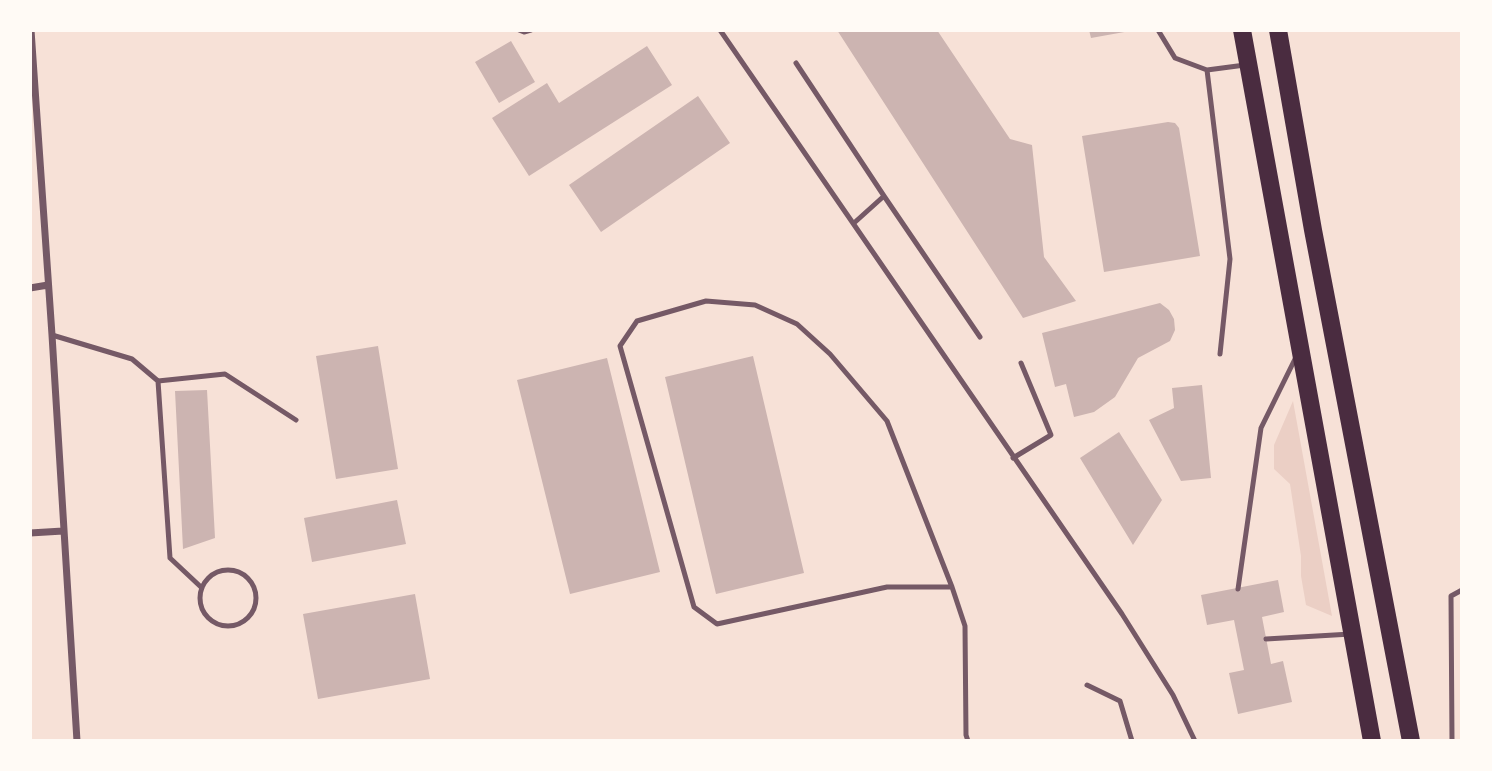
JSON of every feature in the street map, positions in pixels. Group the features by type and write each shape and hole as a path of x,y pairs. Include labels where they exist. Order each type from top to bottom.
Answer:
{"main road":[{"path":"1242,30 1372,741"},
{"path":"1278,30 1315,243 1411,741"}],"street":[{"path":"30,30 77,741"},
{"path":"30,288 48,285"},
{"path":"30,533 63,531"}],"lane":[{"path":"519,30 531,30"},
{"path":"720,30 1122,614 1173,695 1195,741"},
{"path":"1158,30 1175,58 1207,70 1248,65"},
{"path":"796,63 980,337"},
{"path":"1207,70 1230,259 1220,354"},
{"path":"854,223 884,196"},
{"path":"952,587 887,587 717,624 694,607 620,346 637,321 706,300 755,305 797,324 830,354 887,421 952,587 965,626 968,741"},
{"path":"52,335 132,359 158,381 170,558 202,588"},
{"path":"1238,589 1261,428 1300,348"},
{"path":"1013,458 1051,435 1021,363"},
{"path":"158,381 225,374 296,420"},
{"path":"232,571 241,574 254,587 254,606 250,614 236,625 218,624 204,613 200,597 202,588 214,574 232,571"},
{"path":"1452,741 1451,596 1462,590"},
{"path":"1266,639 1352,634"},
{"path":"1087,685 1120,701 1132,741"}],"shaded area":[{"path":"1293,401 1332,616 1306,605 1290,484 1274,469 1274,445"}],"building":[{"path":"837,30 937,30 1010,139 1032,145 1044,257 1076,301 1023,318"},
{"path":"1089,30 1130,30 1130,31 1091,38"},
{"path":"511,41 535,82 499,103 475,62"},
{"path":"647,46 672,85 529,176 492,118 547,83 559,103"},
{"path":"698,96 730,143 601,232 569,185"},
{"path":"1175,123 1179,128 1200,256 1104,272 1082,136"},
{"path":"1160,303 1169,310 1174,319 1175,330 1170,341 1138,358 1115,397 1094,412 1074,417 1066,384 1055,387 1042,333"},
{"path":"378,346 398,469 336,479 316,356"},
{"path":"753,356 804,573 716,594 665,377"},
{"path":"607,358 660,572 570,594 517,380"},
{"path":"1202,385 1211,478 1181,481 1149,420 1174,408 1172,388"},
{"path":"207,390 215,538 183,549 175,391"},
{"path":"1119,432 1162,500 1133,545 1080,458"},
{"path":"397,500 406,544 312,562 304,518"},
{"path":"1278,580 1284,612 1262,617 1271,664 1283,661 1292,702 1238,714 1229,673 1244,670 1234,620 1207,625 1201,595"},
{"path":"415,594 430,679 318,699 303,614"}]}
